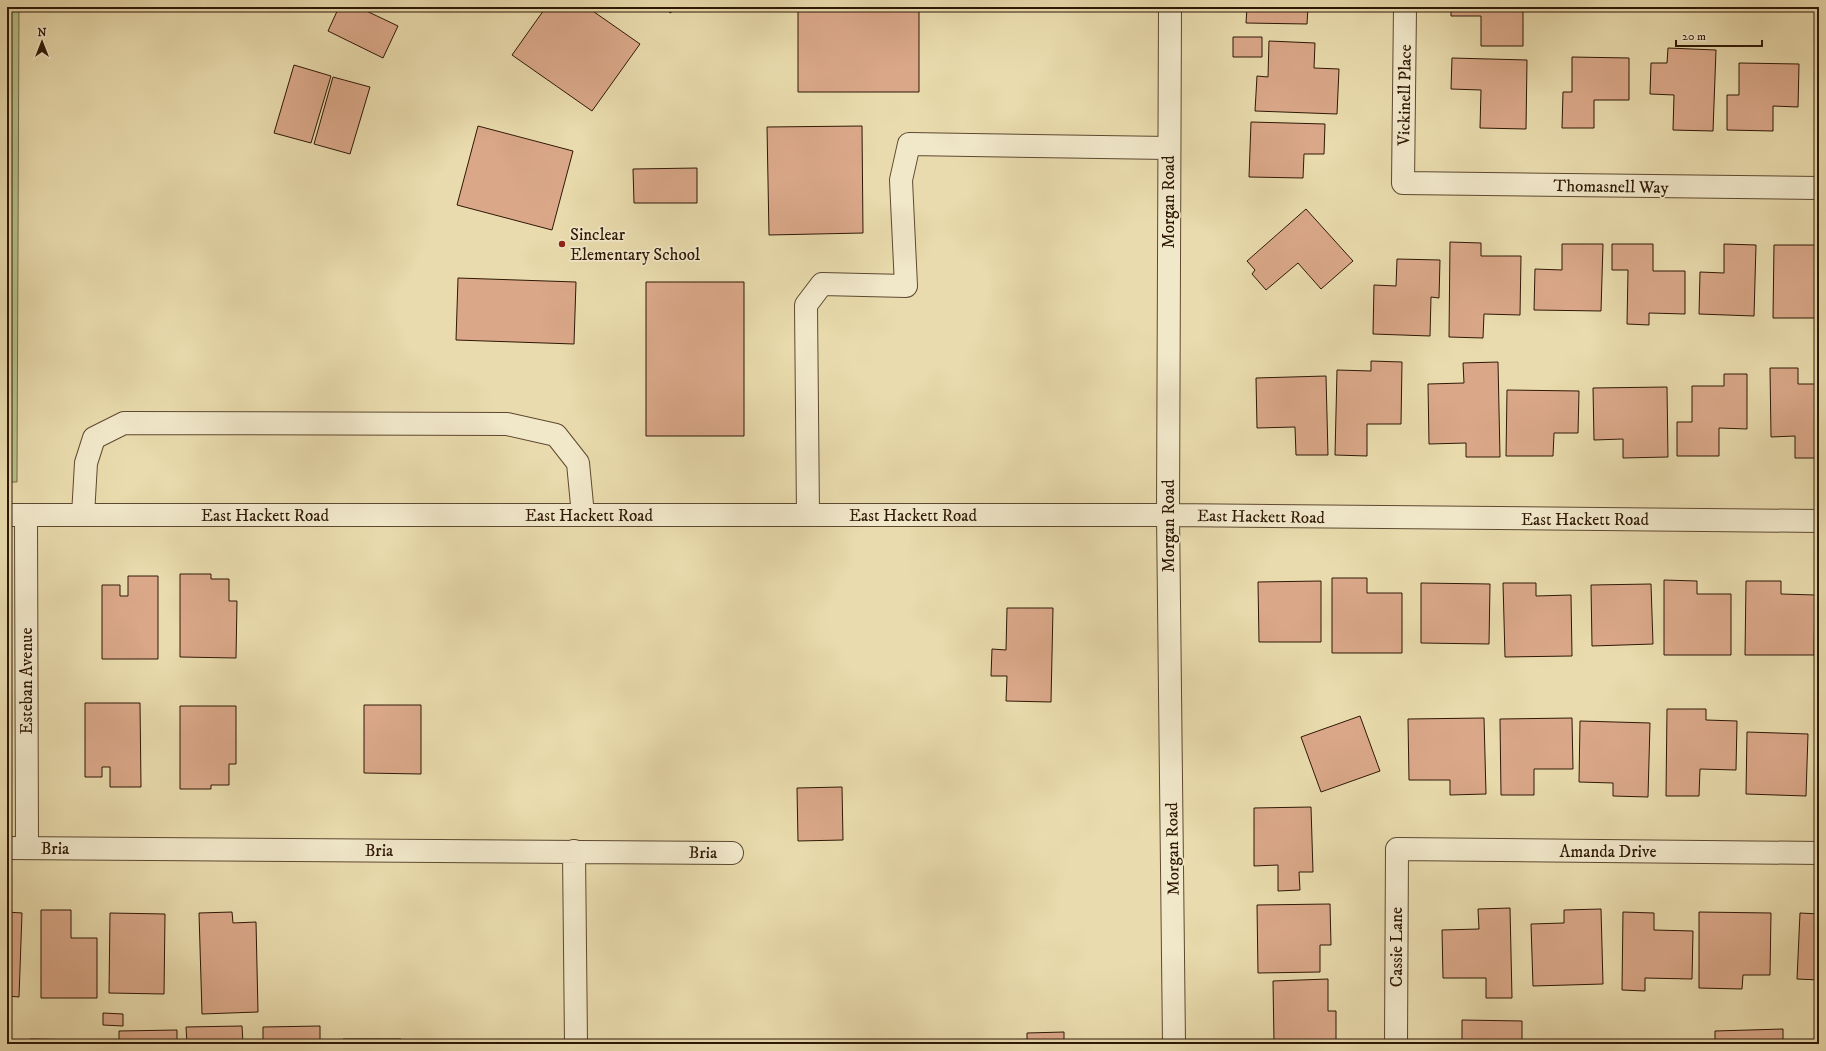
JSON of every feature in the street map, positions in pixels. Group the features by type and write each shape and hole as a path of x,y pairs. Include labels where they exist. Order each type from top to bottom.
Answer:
{"street":[{"name":"Morgan Road","path":"1170,7 1168,148 1168,515 1174,1044"},
{"name":"Vickinell Place","path":"1403,184 1405,7"},
{"path":"808,515 806,305 822,284 906,286 901,180 909,144 1168,148"},
{"name":"Thomasnell Way","path":"1403,184 1819,188"},
{"path":"83,515 86,463 94,438 124,423 140,423 507,424 556,434 578,463 583,515"},
{"name":"East Hackett Road","path":"17,515 1168,515 1819,520"},
{"name":"Esteban Avenue","path":"17,515 17,847"},
{"name":"Bria","path":"17,847 732,853"},
{"name":"Amanda Drive","path":"1397,849 1819,853"},
{"name":"Cassie Lane","path":"1396,1044 1397,849"},
{"path":"574,851 576,1044"}],"green space":[{"path":"7,7 19,7 17,482 7,482"}],"building":[{"path":"339,7 358,7 398,26 383,58 328,31"},
{"path":"546,7 587,7 640,44 592,111 512,55"},
{"path":"666,7 679,7 670,13"},
{"path":"798,7 919,7 919,92 798,92"},
{"path":"1247,7 1308,7 1307,24 1246,23"},
{"path":"1451,7 1523,7 1523,46 1481,46 1481,16 1451,16"},
{"path":"1233,37 1262,37 1262,57 1233,57"},
{"path":"1269,41 1315,43 1314,68 1339,69 1337,114 1255,111 1257,76 1268,77"},
{"path":"1668,48 1716,50 1713,131 1673,130 1674,95 1650,94 1651,63 1667,63"},
{"path":"1572,57 1629,58 1629,100 1594,100 1594,128 1562,128 1563,92 1572,92"},
{"path":"1452,58 1527,60 1526,129 1480,128 1481,90 1451,89"},
{"path":"1739,63 1799,64 1798,107 1773,106 1773,131 1727,130 1727,95 1739,95"},
{"path":"294,65 331,76 311,143 274,133"},
{"path":"1815,65 1819,65 1819,108 1816,108"},
{"path":"333,77 370,87 350,154 314,144"},
{"path":"1251,122 1325,124 1324,154 1304,154 1303,178 1249,177"},
{"path":"478,126 573,151 552,230 457,205"},
{"path":"862,126 863,233 769,235 767,127"},
{"path":"697,168 697,203 634,203 633,169"},
{"path":"1306,209 1353,261 1321,289 1298,263 1266,290 1252,274 1255,270 1247,261"},
{"path":"1450,242 1481,243 1481,256 1521,256 1520,315 1484,314 1483,338 1449,337"},
{"path":"1562,244 1603,244 1601,311 1534,310 1535,269 1562,270"},
{"path":"1612,244 1653,244 1653,271 1685,271 1685,314 1649,313 1649,325 1627,324 1628,270 1612,270"},
{"path":"1724,244 1756,245 1754,316 1699,314 1700,272 1724,273"},
{"path":"1774,245 1819,245 1819,318 1773,318"},
{"path":"1397,259 1440,260 1439,298 1431,297 1430,336 1373,334 1374,285 1396,286"},
{"path":"458,278 576,282 574,344 456,340"},
{"path":"646,282 744,282 744,436 646,436"},
{"path":"1371,361 1402,362 1401,424 1367,424 1367,456 1335,455 1337,370 1371,371"},
{"path":"1498,362 1500,457 1466,457 1466,443 1429,444 1428,384 1464,383 1463,363"},
{"path":"1770,368 1798,368 1798,384 1819,384 1819,458 1795,458 1795,436 1771,437"},
{"path":"1724,374 1747,374 1747,429 1719,428 1719,456 1677,456 1677,422 1692,422 1692,386 1724,386"},
{"path":"1326,376 1328,455 1296,455 1295,427 1257,428 1256,378"},
{"path":"1667,387 1668,457 1623,458 1623,439 1594,440 1593,388"},
{"path":"1507,390 1579,391 1578,433 1554,433 1553,456 1506,456"},
{"path":"180,574 211,574 211,579 229,579 229,601 237,601 236,658 180,657"},
{"path":"128,576 158,576 158,659 102,659 102,585 120,585 120,596 128,596"},
{"path":"1332,578 1367,578 1367,593 1402,593 1402,653 1332,653"},
{"path":"1664,580 1697,581 1697,594 1731,594 1731,655 1664,655"},
{"path":"1321,581 1321,642 1259,642 1258,582"},
{"path":"1746,581 1781,581 1781,594 1815,595 1814,655 1745,655"},
{"path":"1421,583 1490,584 1489,644 1421,643"},
{"path":"1503,583 1536,583 1536,596 1571,595 1572,656 1505,657"},
{"path":"1651,584 1653,644 1592,646 1591,585"},
{"path":"1007,608 1053,608 1051,702 1006,701 1007,676 991,676 992,649 1006,650"},
{"path":"85,703 140,703 141,787 110,787 110,767 102,767 102,777 85,777"},
{"path":"364,705 421,705 421,774 364,773"},
{"path":"180,706 236,706 236,764 229,764 229,785 211,785 211,789 180,789"},
{"path":"1667,709 1706,709 1706,720 1737,721 1736,770 1700,769 1699,796 1666,796"},
{"path":"1360,716 1380,771 1321,792 1301,737"},
{"path":"1484,718 1486,794 1450,795 1450,780 1409,780 1408,719"},
{"path":"1572,718 1573,769 1534,769 1534,795 1501,795 1500,719"},
{"path":"1580,721 1650,723 1648,797 1613,796 1613,783 1579,782"},
{"path":"1747,732 1808,734 1806,796 1746,794"},
{"path":"842,787 843,840 798,841 797,788"},
{"path":"1311,807 1313,872 1299,872 1300,890 1278,891 1278,865 1254,866 1254,808"},
{"path":"1330,904 1331,945 1320,945 1320,972 1258,973 1257,905"},
{"path":"1510,908 1512,998 1486,998 1486,978 1443,978 1442,930 1479,929 1478,909"},
{"path":"1601,909 1603,984 1533,986 1531,924 1564,923 1564,910"},
{"path":"41,910 71,910 71,938 97,938 97,998 41,998"},
{"path":"7,912 22,913 19,997 7,996"},
{"path":"232,912 233,923 256,922 258,1012 202,1014 199,913"},
{"path":"1623,912 1654,913 1654,930 1693,931 1692,979 1645,978 1645,991 1622,990"},
{"path":"1699,912 1771,913 1770,975 1743,975 1742,989 1699,988"},
{"path":"110,913 165,914 164,994 109,993"},
{"path":"1800,913 1819,914 1819,980 1797,979"},
{"path":"1328,979 1328,1011 1336,1011 1336,1041 1274,1042 1273,981"},
{"path":"103,1013 123,1014 123,1026 103,1025"},
{"path":"1462,1020 1522,1021 1522,1044 1462,1044"},
{"path":"242,1026 243,1044 187,1044 186,1027"},
{"path":"320,1026 320,1044 263,1044 263,1027"},
{"path":"1783,1029 1783,1044 1715,1044 1715,1031"},
{"path":"177,1030 177,1044 119,1044 119,1031"},
{"path":"1064,1032 1064,1044 1027,1044 1027,1033"},
{"path":"30,1039 86,1040 86,1044 30,1044"},
{"path":"343,1039 401,1039 401,1044 343,1044"}],"place":[{"name":"Sinclear Elementary School","path":"562,244"}]}
